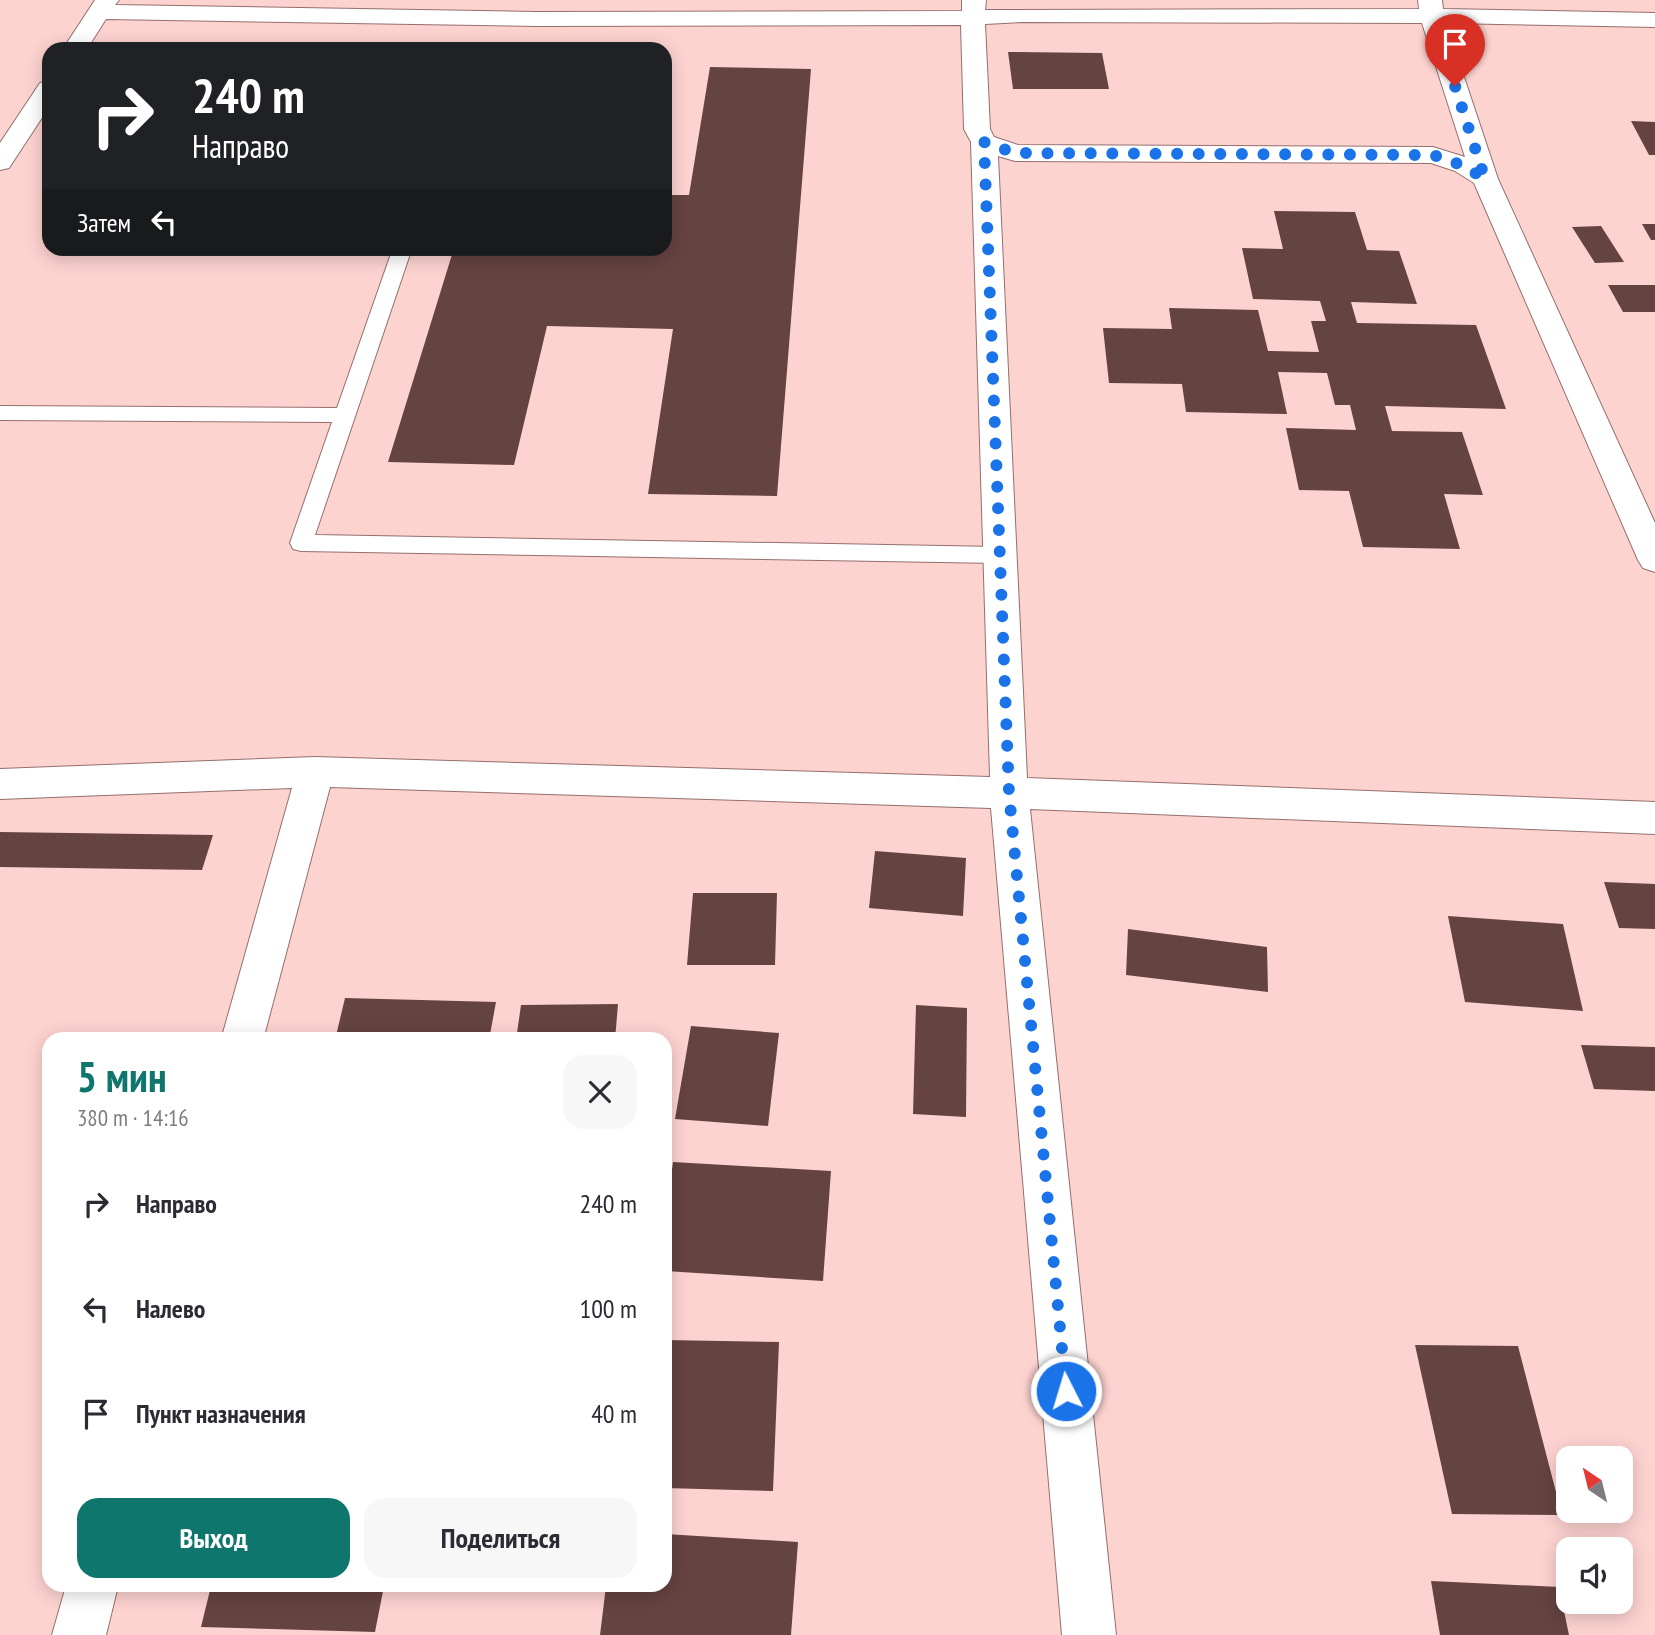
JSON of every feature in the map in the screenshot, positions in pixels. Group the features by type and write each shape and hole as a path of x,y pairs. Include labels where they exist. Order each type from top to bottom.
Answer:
{"street":[{"path":"80,42 103,6 974,9 1021,15 1431,8 1655,20"},
{"path":"1431,8 1485,179 1655,560"},
{"path":"974,9 977,129 984,142 1009,793 1090,1635"},
{"path":"0,162 42,99"},
{"path":"984,142 1015,153 1433,155 1464,166 1485,179"},
{"path":"244,1032 315,772"},
{"path":"0,784 315,772 1009,793 1655,818"},
{"path":"79,1635 90,1592"}],"lane":[{"path":"400,256 301,543 999,555"},
{"path":"0,413 345,415"}],"building":[{"path":"1008,52 1102,53 1109,89 1013,89"},
{"path":"710,67 811,69 777,496 648,494 673,329 547,326 514,465 388,462 452,256 672,256 672,195 689,195"},
{"path":"1631,121 1655,122 1655,155 1649,155"},
{"path":"1274,211 1355,212 1367,250 1399,251 1417,304 1351,302 1357,323 1476,325 1506,409 1385,406 1392,431 1462,432 1483,495 1444,494 1460,549 1363,547 1349,491 1299,490 1286,428 1356,430 1350,405 1335,405 1327,373 1278,372 1287,414 1186,412 1182,384 1109,383 1103,328 1172,329 1169,308 1258,310 1268,351 1319,352 1311,321 1326,321 1320,301 1253,299 1242,248 1283,249"},
{"path":"1642,224 1655,224 1655,240 1651,240"},
{"path":"1601,226 1624,262 1595,263 1572,227"},
{"path":"1608,285 1655,285 1655,312 1623,312"},
{"path":"0,832 213,835 202,870 0,867"},
{"path":"875,851 966,858 963,916 869,908"},
{"path":"1604,882 1655,884 1655,929 1619,928"},
{"path":"693,893 777,893 775,965 687,965"},
{"path":"1448,916 1563,924 1583,1011 1465,1002"},
{"path":"1128,929 1267,947 1268,992 1126,975"},
{"path":"345,998 496,1002 490,1032 337,1032"},
{"path":"618,1004 616,1032 517,1032 521,1005"},
{"path":"916,1005 967,1008 966,1117 913,1114"},
{"path":"691,1026 779,1033 768,1126 675,1119"},
{"path":"1581,1045 1655,1047 1655,1091 1594,1089"},
{"path":"673,1162 831,1171 823,1281 672,1271"},
{"path":"672,1340 779,1342 773,1491 672,1488"},
{"path":"1415,1345 1518,1346 1556,1492 1556,1515 1452,1514"},
{"path":"672,1534 798,1542 791,1635 600,1635 605,1592 672,1592"},
{"path":"1431,1581 1556,1587 1556,1614 1565,1614 1569,1635 1440,1635"},
{"path":"210,1592 383,1592 375,1632 201,1627"}],"route":[{"path":"1066,1391 1009,793 984,142 1015,153 1433,155 1464,166 1485,179 1455,86"}]}
